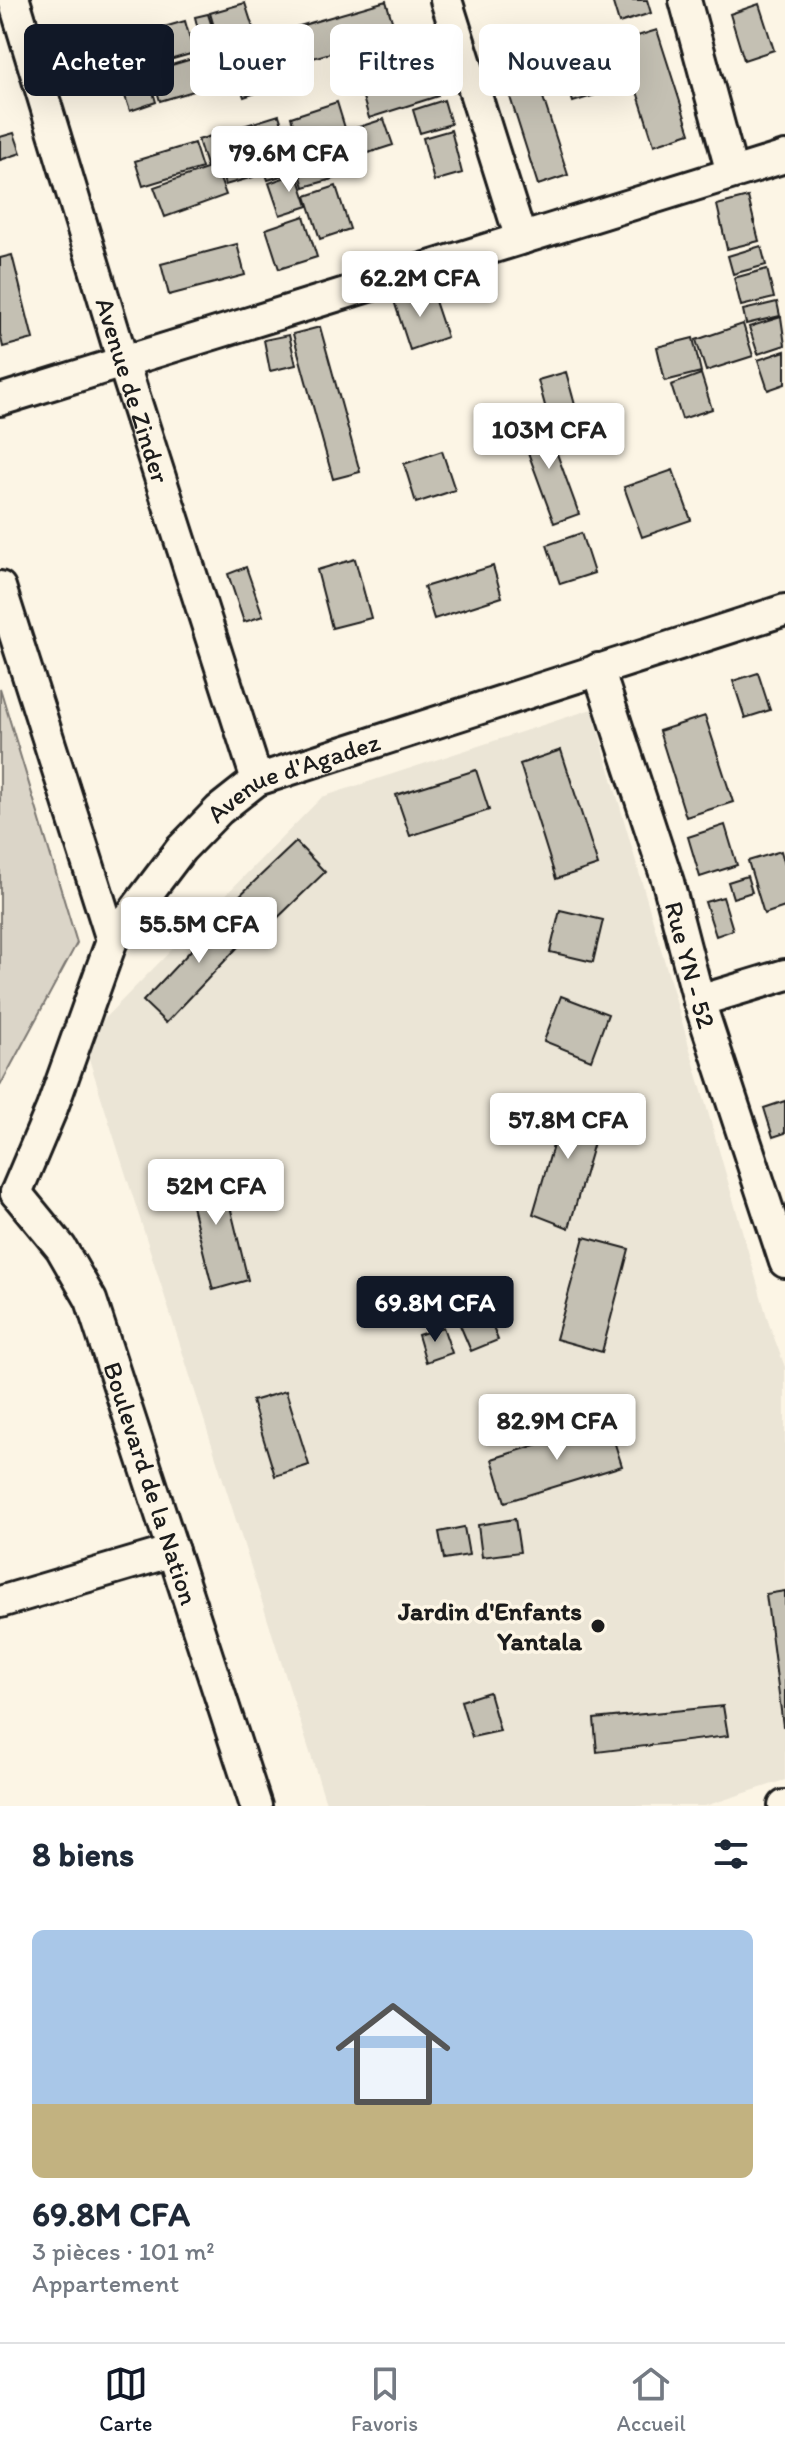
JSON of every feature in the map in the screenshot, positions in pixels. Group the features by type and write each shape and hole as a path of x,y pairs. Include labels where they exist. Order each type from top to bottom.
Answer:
{"street":[{"name":"Avenue de Zinder","path":"14,0 12,34 123,362 257,780"},
{"path":"446,0 521,239"},
{"path":"685,0 732,173"},
{"path":"0,400 785,157"},
{"path":"0,587 112,940"},
{"name":"Avenue d'Agadez","path":"8,1195 52,1108 112,940 181,849 219,810 257,780 785,610"},
{"name":"Rue YN - 52","path":"598,669 668,882 699,1001 785,1262"},
{"path":"699,1001 785,975"},
{"name":"Boulevard de la Nation","path":"8,1195 61,1248 91,1300 256,1806"},
{"path":"0,1602 173,1551"}],"shaded area":[{"path":"0,688 77,943 0,1086"},
{"path":"592,709 769,1324 785,1367 785,1780 705,1806 327,1806 83,1040 322,797"}],"building":[{"path":"612,0 647,0 651,13 619,23"},
{"path":"386,1 393,24 330,24 330,53 314,58 314,24 306,24"},
{"path":"245,3 252,24 213,24 210,13"},
{"path":"759,4 774,50 744,60 730,14"},
{"path":"208,14 211,24 197,24 195,17"},
{"path":"185,21 190,54 174,59 174,24"},
{"path":"657,30 690,133 654,145 638,96 640,35"},
{"path":"190,60 190,92 160,101 158,96 174,96 174,64"},
{"path":"125,96 154,96 156,102 130,111"},
{"path":"363,96 438,96 369,118"},
{"path":"543,96 568,175 538,185 510,97"},
{"path":"571,96 592,96 573,102"},
{"path":"444,100 451,124 420,133 413,110"},
{"path":"337,102 345,128 299,143 291,117"},
{"path":"279,115 288,143 207,168 198,140"},
{"path":"384,119 393,145 365,154 356,128"},
{"path":"451,130 462,173 434,181 423,138"},
{"path":"14,133 21,153 0,160 0,137"},
{"path":"325,136 336,178 304,187 292,145"},
{"path":"194,143 202,168 143,186 135,161"},
{"path":"288,147 296,171 268,180 260,157"},
{"path":"248,159 253,177 225,185 220,168"},
{"path":"215,166 226,195 165,217 154,187"},
{"path":"297,173 308,206 280,215 269,183"},
{"path":"336,186 350,229 320,239 306,196"},
{"path":"748,197 759,241 727,249 717,205"},
{"path":"304,216 317,257 279,269 266,229"},
{"path":"237,244 245,275 169,295 161,264"},
{"path":"761,246 766,265 733,274 728,256"},
{"path":"12,255 33,339 3,347 0,334 0,258"},
{"path":"767,269 774,298 741,306 734,278"},
{"path":"431,289 447,337 410,350 394,301"},
{"path":"777,302 780,316 746,324 743,310"},
{"path":"781,317 785,345 758,354 749,327"},
{"path":"743,324 753,356 706,371 696,340"},
{"path":"320,327 360,472 333,479 293,334"},
{"path":"289,335 296,365 270,371 264,340"},
{"path":"693,338 701,372 665,381 657,347"},
{"path":"785,351 785,384 768,390 758,360"},
{"path":"566,372 575,405 547,413 538,380"},
{"path":"701,374 712,409 682,419 671,385"},
{"path":"544,418 579,514 554,523 519,428"},
{"path":"442,451 455,490 416,503 404,464"},
{"path":"673,470 691,520 642,537 624,487"},
{"path":"581,533 594,573 560,584 547,545"},
{"path":"355,559 371,618 332,628 317,570"},
{"path":"493,566 502,597 434,619 424,587"},
{"path":"246,567 263,616 244,622 228,574"},
{"path":"758,673 770,710 745,718 733,681"},
{"path":"705,716 733,802 686,817 659,731"},
{"path":"561,750 598,865 556,879 520,764"},
{"path":"476,770 489,810 410,836 396,795"},
{"path":"725,825 737,865 700,877 688,837"},
{"path":"296,842 325,872 265,930 236,899"},
{"path":"781,851 785,865 785,907 764,914 748,861"},
{"path":"747,876 752,892 733,898 728,882"},
{"path":"723,897 733,930 716,936 705,902"},
{"path":"232,907 255,929 166,1023 143,1001"},
{"path":"560,910 603,920 593,962 550,952"},
{"path":"561,996 608,1014 591,1060 544,1041"},
{"path":"568,1094 604,1108 569,1228 533,1214"},
{"path":"785,1101 785,1133 773,1137 764,1108"},
{"path":"220,1165 248,1280 213,1290 184,1174"},
{"path":"584,1237 629,1249 602,1352 556,1339"},
{"path":"487,1313 498,1340 471,1351 460,1325"},
{"path":"443,1327 452,1353 426,1362 418,1335"},
{"path":"286,1391 309,1465 275,1476 252,1401"},
{"path":"608,1422 622,1466 505,1502 492,1459"},
{"path":"515,1519 520,1552 482,1557 478,1525"},
{"path":"464,1527 469,1555 444,1559 439,1532"},
{"path":"785,1591 785,1726 783,1726 766,1594"},
{"path":"489,1692 500,1731 472,1737 461,1701"},
{"path":"723,1706 728,1736 597,1752 594,1719"}],"place":[{"name":"Jardin d'Enfants Yantala","path":"598,1626"}]}
